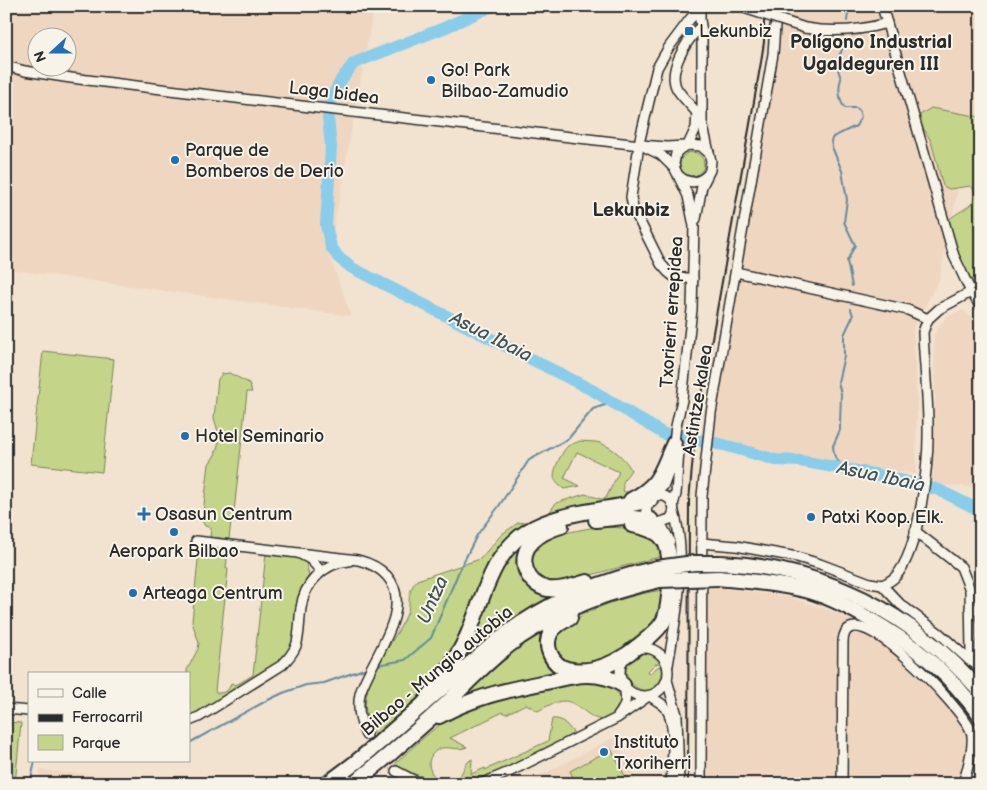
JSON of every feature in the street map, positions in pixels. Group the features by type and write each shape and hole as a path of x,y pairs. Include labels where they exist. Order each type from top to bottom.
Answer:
{"highway":[{"path":"618,508 640,496 653,485 662,473 676,443"},
{"path":"423,705 454,661 465,640 494,567 512,544 533,528 548,521 618,508 651,498"},
{"path":"614,578 595,579 569,587 548,589 536,585 530,579 524,564 525,556 532,542 539,536 565,525 602,519 624,518 654,522"},
{"path":"602,519 647,528 663,538 669,554 669,592 667,610 664,620 652,636 632,652 603,667 580,670 567,669 561,666 551,656 548,649 549,638 560,624 588,609 628,594 659,578 683,579 718,578 782,585 807,590 842,604 914,646 958,688 981,717"},
{"name":"Bilbao - Mungia autobia","path":"359,780 425,723 482,667 519,638 563,612 598,597 659,578 694,564 742,564 804,576 839,587 863,598 921,634 942,652 981,692"},
{"name":"Bilbao - Mungia autobia","path":"327,784 355,763 477,658 520,624 565,600 614,578 659,578"},
{"path":"425,723 471,700 568,677 586,675 605,677 623,685"}],"street":[{"path":"882,6 954,256 971,292 981,307"},
{"path":"693,279 673,276 661,264 633,208 631,197 657,68 669,47 701,7"},
{"name":"Txorierri errepidea","path":"694,226 688,196 674,164 676,153 686,145 696,128 698,29 701,7"},
{"path":"742,7 805,28 818,30 846,31 887,22"},
{"name":"Txorierri errepidea","path":"651,498 664,485 672,466 679,426 692,309 694,226 701,191 712,161 702,122 702,32 700,20"},
{"name":"Astintze kalea","path":"701,784 701,543 702,496 706,451 748,192 773,54 775,26"},
{"path":"697,113 677,89 674,80 675,69 687,41 698,29"},
{"name":"Laga bidea","path":"6,66 25,71 318,108 640,145 667,147 686,145"},
{"name":"Laga bidea","path":"6,73 25,71"},
{"path":"640,145 661,155 683,180 692,182 701,180 708,174"},
{"path":"686,145 701,146 709,153"},
{"path":"736,272 908,310 928,319"},
{"path":"701,543 736,546 797,557 870,583 882,585 894,579 909,552 925,480 928,426 924,332 928,319 939,309 971,292"},
{"name":"Txorierri errepidea","path":"668,665 678,608 679,556 674,508 676,494 676,443"},
{"path":"617,718 626,702 620,672 622,663 632,652 658,637 669,617 672,550 668,534 654,522 646,510 651,498 660,495 667,497 674,508 670,520 654,522"},
{"path":"915,531 961,567 970,590 971,653 969,660"},
{"path":"196,541 358,560 367,562 381,570 391,580 397,592 395,615 365,680 360,696 361,724 366,736"},
{"path":"291,551 304,555 321,571"},
{"path":"190,721 199,717 279,667 287,660 297,642 303,597 309,585 326,568 343,561 358,560"},
{"path":"882,585 900,604 939,633 969,660 977,665 981,662"},
{"path":"970,608 981,610"},
{"path":"842,784 844,633 847,628 858,626 869,631 915,664 937,686 964,720 971,732 972,741 963,784"},
{"path":"481,784 617,718 660,691 669,673 668,665 663,656 655,650 632,652"},
{"path":"667,680 677,715 679,784"},
{"path":"623,685 631,693 637,696 648,697 666,707 670,717 672,732 671,784"},
{"path":"6,709 28,711"},
{"path":"396,771 424,784"}],"shaded area":[{"path":"6,6 374,6 329,254 351,316 6,269"},
{"path":"778,6 981,6 981,117 973,116 939,280 913,328 917,397 916,474 836,462 767,456 722,442 711,441 779,52"},
{"path":"963,310 981,327 981,487 932,485 935,402 934,334 946,317"},
{"path":"722,588 789,597 834,612 859,624 915,664 971,732 965,784 706,784 706,589"},
{"name":"Instituto Txoriherri","path":"615,737 638,784 524,784"},
{"path":"40,770 150,781 150,784 39,784"}],"green space":[{"path":"931,108 981,117 981,292 956,255 948,221 973,202 975,192 971,186 949,189 943,186 931,141 919,121 920,115"},
{"path":"692,152 701,155 704,164 701,173 692,176 683,173 680,164 683,155"},
{"path":"43,351 114,359 102,472 31,464"},
{"path":"229,373 249,383 252,392 247,392 233,521 231,521 229,539 210,537 211,528 205,526 202,521 209,464 215,455 220,438 214,418 218,379 222,374"},
{"path":"580,441 605,445 614,450 626,462 631,470 623,483 624,492 648,491 644,496 544,519 486,572 450,654 439,674 421,695 374,735 367,719 366,703 368,688 381,659 406,616 411,590 417,580 480,559 502,534 518,523 532,521 549,513 556,503 585,494 601,499 606,498 619,472 577,452 564,478 580,486 564,489 555,480 554,472 563,452 568,446"},
{"path":"596,527 631,528 657,538 663,556 560,583 552,584 536,578 531,557 537,545 552,537"},
{"path":"519,545 516,559 518,575 532,591 551,599 522,614 459,662 496,573"},
{"path":"209,547 228,549 226,568 228,569 215,691 217,693 226,691 231,683 236,685 253,675 266,553 294,556 306,563 309,576 299,596 293,642 288,653 279,663 194,715 190,714 190,672 187,672 187,670 198,649 199,643 192,622 198,560 202,556 208,556"},
{"path":"663,590 661,616 641,638 624,646 617,653 598,663 568,664 555,651 554,635 577,618 620,600"},
{"path":"542,633 541,646 545,656 562,672 464,699 462,697 510,654"},
{"path":"643,652 650,653 661,663 655,664 648,671 649,674 659,666 662,667 660,681 649,690 641,690 634,686 626,672 627,664 632,657"},
{"path":"574,682 596,683 610,687 619,696 622,703 614,714 606,719 599,720 571,703 564,701 554,703 538,711 526,704 506,714 503,712 450,738 467,747 459,749 440,748 432,755 429,760 429,766 434,776 442,781 426,778 395,764 430,733 458,713 494,699 574,685"},
{"path":"552,719 563,721 576,735 521,762 488,775 452,781 459,777 466,764 472,759 471,774 485,768 485,770 548,741"},
{"path":"6,722 21,723 15,784 6,784"},
{"path":"611,749 629,784 576,784 570,771"}],"waterway":[{"name":"Asua Ibaia","path":"492,6 444,28 354,63 341,80 331,99 328,118 331,147 326,225 331,247 339,258 352,268 592,390 664,434 724,445 776,460 800,461 885,476 939,490 981,511"},
{"path":"847,21 849,6"},
{"path":"845,43 836,63 841,79 840,98 845,108 856,108 859,110 861,117 856,126 833,137 831,141 842,171 847,200 844,222 855,245 847,261 852,286"},
{"path":"846,469 836,459 833,446 840,430 841,394 838,382 844,356 844,335 853,316 851,309"},
{"name":"Untza","path":"377,665 405,660 431,638 459,571 477,535 499,506 529,460 568,439 593,409 614,402"},
{"name":"Untza","path":"190,742 283,693 306,685 324,683 367,668"},
{"name":"Untza","path":"30,784 35,762"}],"tunnel":[{"path":"366,735 396,771"}],"railway":[{"path":"688,784 689,501 695,434 761,62 764,42 764,6"}],"place":[{"name":"Lekunbiz","path":"689,31"},
{"name":"Go! Park Bilbao-Zamudio","path":"431,80"},
{"name":"Parque de Bomberos de Derio","path":"175,160"},
{"name":"Hotel Seminario","path":"185,436"},
{"name":"Osasun Centrum","path":"144,514"},
{"name":"Patxi Koop. Elk.","path":"811,517"},
{"name":"Aeropark Bilbao","path":"174,532"},
{"name":"Arteaga Centrum","path":"133,593"},
{"name":"Instituto Txoriherri","path":"604,752"}],"district":[{"name":"Polígono Industrial Ugaldeguren III","path":"871,53"},
{"name":"Lekunbiz","path":"631,210"}]}
